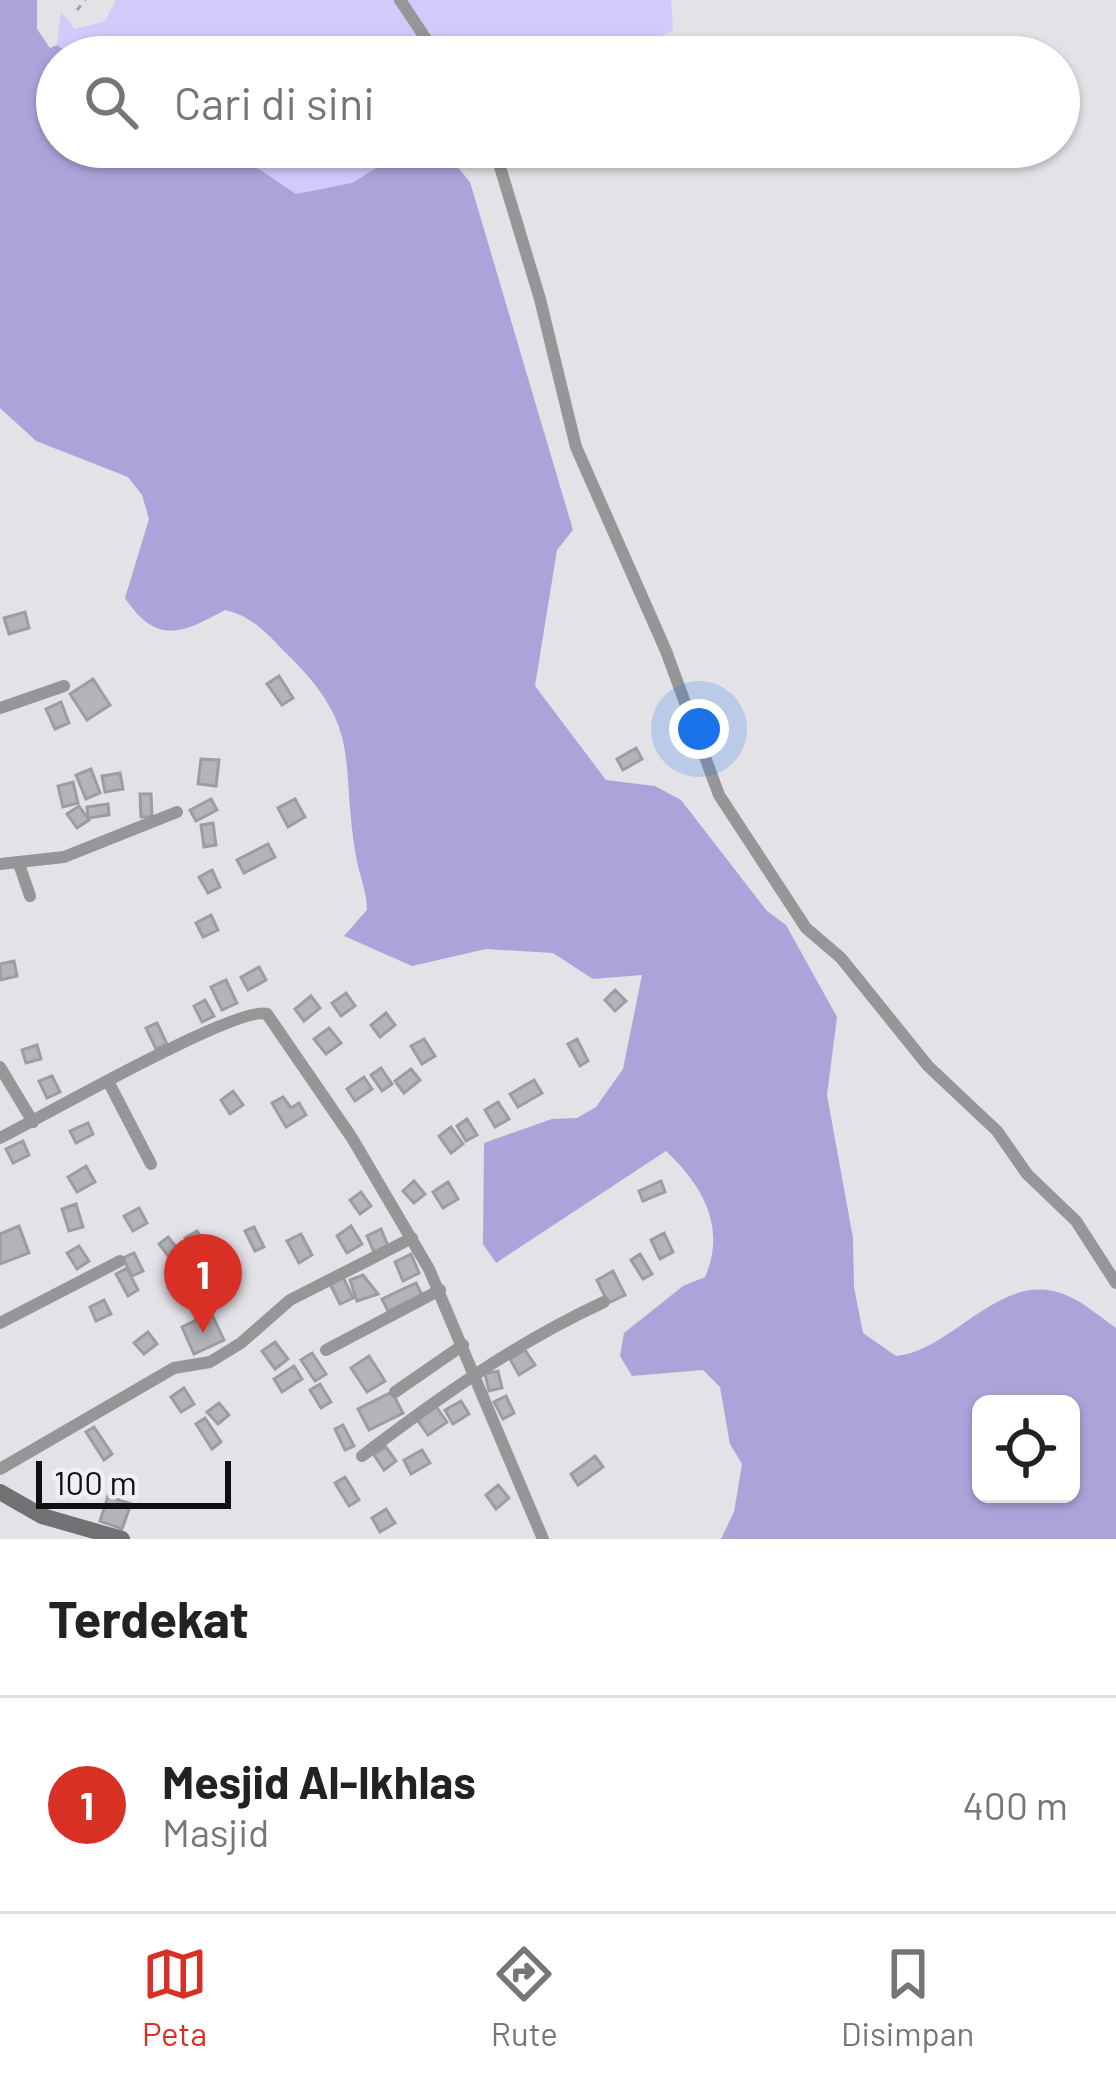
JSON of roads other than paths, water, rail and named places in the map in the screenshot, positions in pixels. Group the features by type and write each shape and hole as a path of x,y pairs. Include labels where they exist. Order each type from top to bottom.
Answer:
{"street":[{"path":"400,0 424,36"},
{"path":"500,168 540,299 576,447 666,651 719,795 806,928 841,958 928,1066 987,1120 1027,1174 1076,1221 1116,1283"},
{"path":"0,708 64,686"},
{"path":"0,864 64,857 177,812"},
{"path":"19,864 30,896"},
{"path":"0,1138 193,1037 250,1013 265,1013 352,1138 412,1238 440,1291 543,1539"},
{"path":"0,1067 33,1122"},
{"path":"109,1083 151,1164"},
{"path":"0,1469 174,1368 210,1362 241,1343 290,1300 412,1238"},
{"path":"0,1323 120,1261"},
{"path":"326,1349 440,1291"},
{"path":"362,1456 560,1322 604,1302"},
{"path":"395,1392 463,1345"},
{"path":"0,1492 64,1532 122,1539"}],"place":[{"name":"Mesjid Al-Ikhlas","path":"203,1333"}]}
